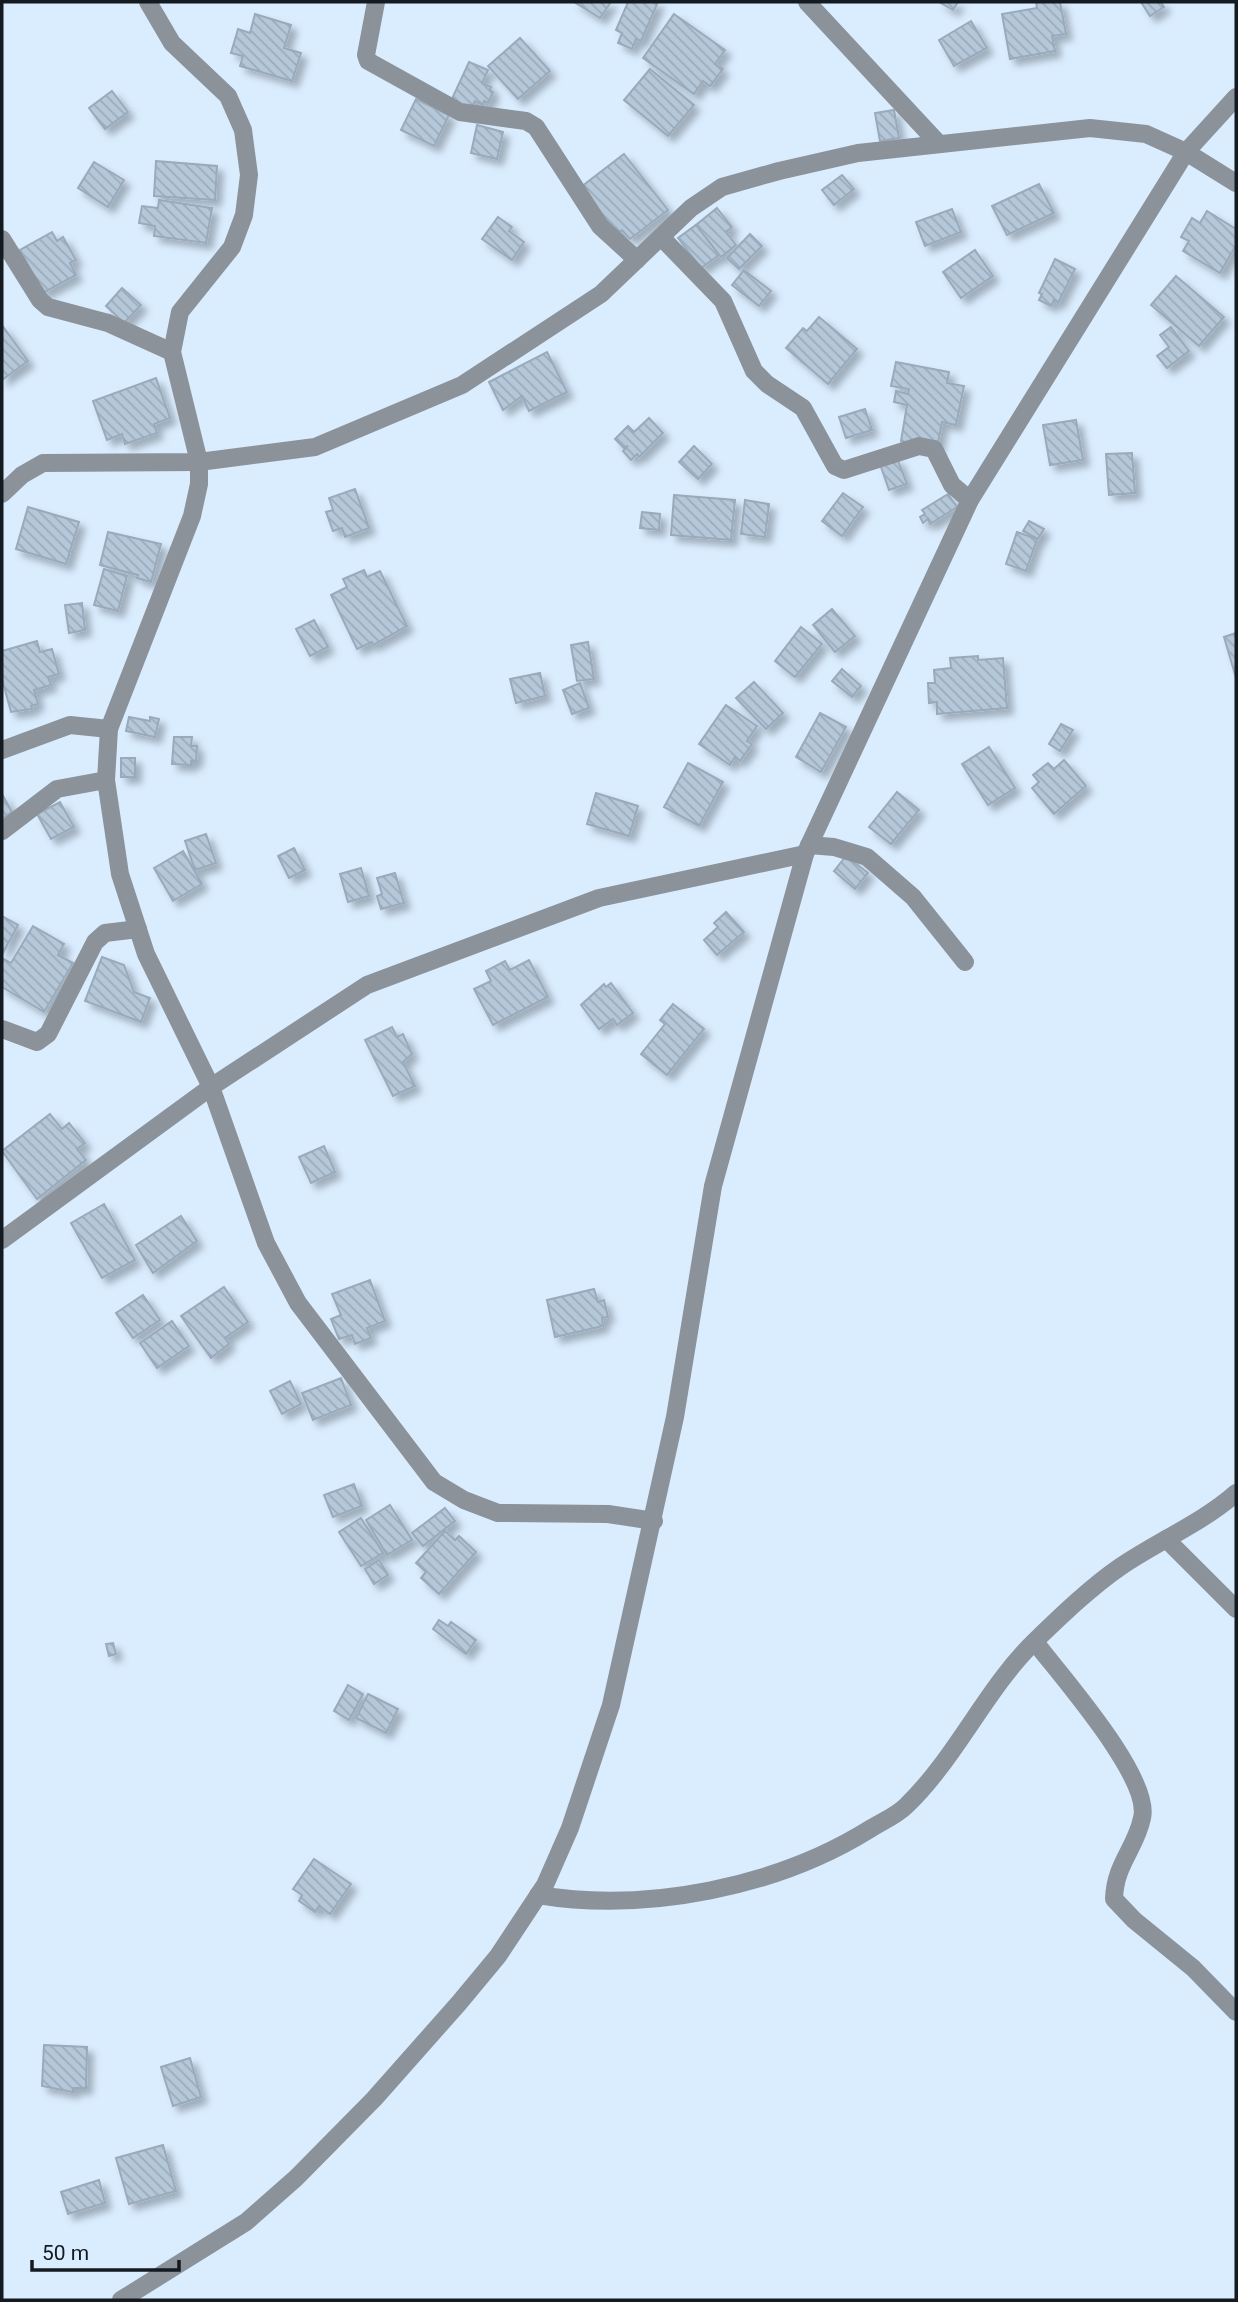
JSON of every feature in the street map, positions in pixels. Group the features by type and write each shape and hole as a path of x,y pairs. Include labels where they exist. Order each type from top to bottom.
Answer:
{"street":[{"path":"148,2 172,43 228,96 243,130 249,175 244,215 232,247 180,312 172,352 199,462 199,484 192,516 109,729 106,780 120,874 146,954 211,1087 265,1243 298,1303 435,1482 464,1500 498,1513 608,1514 654,1521"},
{"path":"376,2 366,55 368,61 460,112 526,121 536,127 600,226 637,260"},
{"path":"807,2 937,143"},
{"path":"121,2300 246,2222 296,2178 374,2099 459,2003 498,1956 538,1895 570,1828 611,1705 675,1417 713,1186 807,849 970,500 1186,152 1236,97"},
{"path":"2,494 22,475 43,463 199,462 315,447 462,385 601,294 691,208 722,187 858,153 1090,128 1146,134 1186,152 1236,183"},
{"path":"661,237 723,301 754,371 767,384 803,408 835,466 844,470 919,446 934,449 952,485 970,500"},
{"path":"2,239 40,300 48,307 108,323 172,352"},
{"path":"2,750 70,724 109,729"},
{"path":"2,831 57,789 106,780"},
{"path":"2,1240 211,1087 367,985 599,898 807,849 834,847 867,857 914,897 965,962"},
{"path":"2,1029 37,1042 48,1034 95,942 105,933 138,929"},
{"path":"538,1895 569,1900 624,1900 699,1892 771,1874 845,1845 904,1808 943,1765 1009,1671 1035,1642 1119,1567 1236,1493"},
{"path":"1167,1539 1236,1609"},
{"path":"1035,1642 1119,1752 1139,1789 1143,1817 1115,1879 1114,1899 1134,1920 1193,1968 1236,2012"}],"building":[{"path":"574,2 611,2 600,18"},
{"path":"628,2 658,2 641,41 636,39 632,49 618,43 622,33 616,30"},
{"path":"939,2 958,2 953,10"},
{"path":"1036,2 1060,2 1066,34 1052,36 1055,51 1010,59 1002,14 1037,8"},
{"path":"1141,2 1161,2 1164,7 1150,16"},
{"path":"255,14 291,25 284,48 301,53 292,81 240,66 243,56 231,53 238,29 250,33"},
{"path":"674,14 725,50 715,64 723,69 710,86 703,81 694,94 643,58"},
{"path":"971,21 987,48 954,66 939,40"},
{"path":"520,38 550,71 518,99 488,66"},
{"path":"469,62 488,70 482,83 491,87 493,92 488,103 484,101 483,105 475,101 469,112 450,103"},
{"path":"650,69 694,105 668,136 624,100"},
{"path":"112,91 128,112 105,129 89,108"},
{"path":"416,99 449,115 434,146 401,130"},
{"path":"894,110 899,138 880,141 875,113"},
{"path":"477,125 503,132 497,159 471,153"},
{"path":"624,154 668,210 630,239 622,230 617,234 581,187"},
{"path":"156,161 217,166 215,200 154,196"},
{"path":"94,162 124,180 108,207 78,188"},
{"path":"842,175 854,189 834,205 822,190"},
{"path":"1039,184 1054,213 1007,235 992,206"},
{"path":"159,200 212,208 206,243 154,236 155,226 139,223 142,206 158,208"},
{"path":"717,208 732,227 726,232 736,245 721,257 696,225"},
{"path":"952,209 961,232 925,246 916,222"},
{"path":"1207,211 1236,229 1236,245 1220,273 1183,251 1189,241 1181,237 1192,218 1200,223"},
{"path":"498,217 512,227 509,231 524,242 512,260 482,239"},
{"path":"696,225 719,255 701,268 678,238"},
{"path":"52,232 57,241 63,237 76,260 70,263 76,275 43,293 20,250"},
{"path":"750,234 762,246 739,269 727,258"},
{"path":"975,250 993,276 961,298 943,272"},
{"path":"1055,259 1075,269 1058,303 1054,300 1051,306 1039,300 1042,294 1039,293"},
{"path":"744,270 771,291 759,306 732,285"},
{"path":"1176,276 1224,317 1199,346 1151,305"},
{"path":"122,288 141,305 124,323 106,306"},
{"path":"819,317 857,349 828,384 786,348 803,328 807,331"},
{"path":"2,325 28,361 2,380"},
{"path":"1171,327 1189,351 1167,368 1157,356 1169,347 1160,335"},
{"path":"547,352 567,392 529,411 522,396 503,410 489,382"},
{"path":"896,362 949,372 947,383 964,386 956,425 942,422 937,448 901,441 907,405 894,402 896,391 908,394 909,389 891,386"},
{"path":"156,378 170,418 154,424 157,433 125,444 122,434 107,440 93,401"},
{"path":"865,409 872,430 846,438 839,417"},
{"path":"649,418 663,433 639,457 637,454 631,460 623,451 628,446 624,448 615,439 628,426 634,432"},
{"path":"1076,420 1083,460 1050,465 1043,425"},
{"path":"694,446 712,464 698,479 679,462"},
{"path":"1132,453 1135,493 1109,495 1106,454"},
{"path":"897,458 907,484 889,490 880,464"},
{"path":"355,489 369,528 345,537 342,528 333,531 326,512 333,510 329,498"},
{"path":"843,493 863,507 842,536 822,521"},
{"path":"948,494 957,507 930,524 928,519 923,523 920,517 925,514 922,510"},
{"path":"674,495 735,500 731,540 671,535"},
{"path":"745,500 769,504 765,537 741,534"},
{"path":"28,507 79,522 66,564 16,549"},
{"path":"642,512 660,514 659,530 640,528"},
{"path":"1029,521 1044,529 1038,539 1023,531"},
{"path":"108,532 161,544 151,582 137,578 138,575 100,565"},
{"path":"1017,532 1037,539 1026,571 1006,564"},
{"path":"104,569 127,576 118,611 94,605"},
{"path":"364,570 367,577 380,571 407,626 373,645 372,642 357,649 331,595 347,587 343,579"},
{"path":"82,603 85,630 69,633 65,605"},
{"path":"832,609 855,636 835,652 813,625"},
{"path":"314,620 328,647 310,656 296,629"},
{"path":"801,627 822,644 795,677 775,661"},
{"path":"1236,633 1236,678 1224,637"},
{"path":"37,641 40,652 52,649 59,674 48,677 51,685 34,690 38,704 31,706 32,709 11,712 2,679 2,651"},
{"path":"588,642 594,679 577,681 571,645"},
{"path":"978,656 978,660 1003,658 1007,708 937,714 937,702 929,703 928,683 935,683 934,670 951,668 950,658"},
{"path":"842,669 861,686 852,697 832,681"},
{"path":"540,673 545,696 516,703 510,679"},
{"path":"754,682 783,713 766,729 736,698"},
{"path":"580,683 589,708 572,714 563,690"},
{"path":"726,705 757,726 747,741 752,744 740,761 735,757 730,765 699,744"},
{"path":"820,713 846,727 821,772 796,757"},
{"path":"129,717 150,721 150,717 159,719 155,737 126,731"},
{"path":"1061,724 1073,730 1060,751 1049,744"},
{"path":"174,737 192,737 191,746 197,746 196,761 191,761 191,765 172,764"},
{"path":"989,747 1015,788 988,805 962,764"},
{"path":"121,758 135,758 135,777 121,777"},
{"path":"1064,760 1086,786 1054,814 1032,788 1039,782 1033,775 1048,763 1054,769"},
{"path":"688,763 723,782 699,826 664,807"},
{"path":"897,792 919,810 891,844 869,827"},
{"path":"596,793 638,806 629,836 587,824"},
{"path":"2,794 12,812 2,818"},
{"path":"60,802 74,827 51,839 37,814"},
{"path":"206,834 216,863 195,870 185,841"},
{"path":"294,848 305,870 289,878 278,856"},
{"path":"183,851 202,884 173,901 154,868"},
{"path":"846,856 868,873 855,889 834,871"},
{"path":"361,868 369,896 348,902 340,874"},
{"path":"395,873 404,903 381,909 377,896 382,894 377,878"},
{"path":"726,912 744,932 717,955 704,940 718,927 714,923"},
{"path":"2,916 18,925 3,953 2,952"},
{"path":"33,926 64,944 58,955 73,963 44,1012 2,987 4,959 11,963"},
{"path":"102,957 124,965 134,992 150,998 141,1022 85,1001"},
{"path":"529,960 548,997 493,1025 474,989 491,981 486,971 505,961 510,970"},
{"path":"611,983 633,1013 617,1025 613,1019 599,1029 581,1005 604,984 606,987"},
{"path":"673,1004 704,1029 667,1075 641,1054 665,1024 660,1020"},
{"path":"392,1027 397,1037 403,1034 412,1054 403,1062 415,1086 393,1096 365,1040"},
{"path":"50,1114 62,1129 69,1123 85,1143 77,1149 86,1160 37,1199 2,1151"},
{"path":"324,1146 335,1172 311,1183 299,1157"},
{"path":"104,1204 135,1260 102,1278 71,1223"},
{"path":"181,1216 197,1241 153,1273 136,1245"},
{"path":"370,1280 385,1321 367,1328 371,1338 355,1344 352,1335 339,1339 331,1319 341,1315 332,1294"},
{"path":"224,1287 248,1322 225,1338 229,1344 211,1358 181,1316"},
{"path":"594,1289 598,1302 604,1300 608,1317 602,1318 603,1326 555,1337 547,1300"},
{"path":"143,1295 160,1320 133,1338 116,1313"},
{"path":"172,1321 189,1346 157,1368 140,1343"},
{"path":"341,1378 351,1405 313,1420 302,1393"},
{"path":"290,1381 301,1404 282,1414 270,1391"},
{"path":"354,1484 362,1506 333,1517 324,1495"},
{"path":"390,1505 412,1540 387,1555 366,1520"},
{"path":"445,1508 455,1521 423,1546 412,1533"},
{"path":"361,1518 383,1553 361,1566 339,1532"},
{"path":"445,1531 455,1540 459,1536 476,1552 439,1594 421,1578 426,1572 416,1563"},
{"path":"379,1560 388,1575 374,1584 365,1569"},
{"path":"439,1620 448,1626 451,1622 476,1640 466,1654 433,1629"},
{"path":"113,1643 116,1654 109,1656 106,1644"},
{"path":"348,1685 363,1694 349,1720 334,1711"},
{"path":"368,1694 398,1709 386,1733 356,1718"},
{"path":"314,1859 351,1884 330,1914 319,1906 315,1912 299,1901 302,1895 293,1889"},
{"path":"44,2045 87,2047 86,2088 73,2088 73,2092 42,2086"},
{"path":"190,2058 201,2097 173,2106 161,2067"},
{"path":"163,2145 176,2191 129,2204 116,2158"},
{"path":"99,2180 105,2203 68,2214 61,2192"}]}
